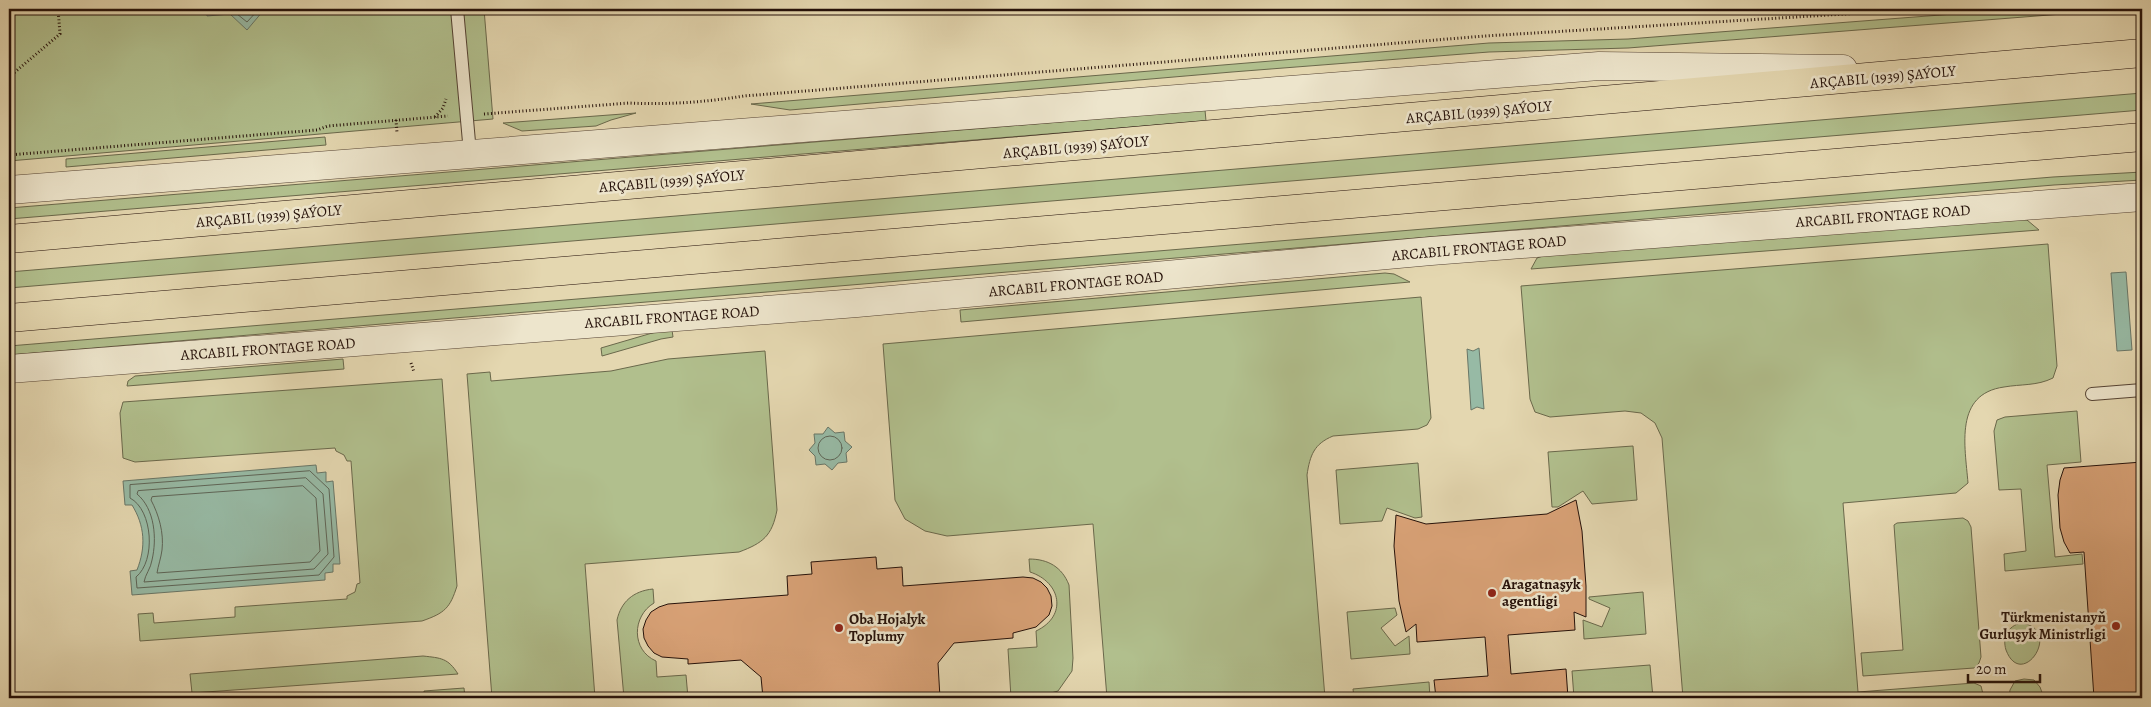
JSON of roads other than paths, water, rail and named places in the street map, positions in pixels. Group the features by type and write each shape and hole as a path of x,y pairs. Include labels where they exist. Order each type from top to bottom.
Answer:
{"main road":[{"name":"ARÇABIL (1939) ŞAÝOLY","path":"9,239 2142,53"},
{"path":"9,318 2142,137"}],"street":[{"path":"9,190 1599,66 1954,70"},
{"name":"ARCABIL FRONTAGE ROAD","path":"9,369 857,303 1440,250 2142,197"}],"lane":[{"path":"457,9 470,153"},
{"path":"2092,394 2142,390"}],"water":[{"path":"206,9 283,10 263,11 247,30 230,14 207,16"},
{"path":"2126,272 2132,350 2117,351 2111,273"},
{"path":"1479,348 1484,409 1477,407 1471,410 1467,349 1473,351"},
{"path":"828,427 835,433 844,432 845,441 852,447 846,453 847,462 838,463 832,470 825,464 816,465 815,456 809,450 815,443 814,434 823,434"},
{"path":"316,465 317,473 326,472 326,482 333,481 340,564 333,564 333,572 325,573 325,580 132,595 130,571 137,570 142,553 143,537 140,521 132,505 125,505 123,481"}],"place":[{"name":"Aragatnaşyk agentligi","path":"1492,593"},
{"name":"Türkmenistanyň Gurluşyk Ministrligi","path":"2116,626"},
{"name":"Oba Hojalyk Toplumy","path":"839,628"}]}
